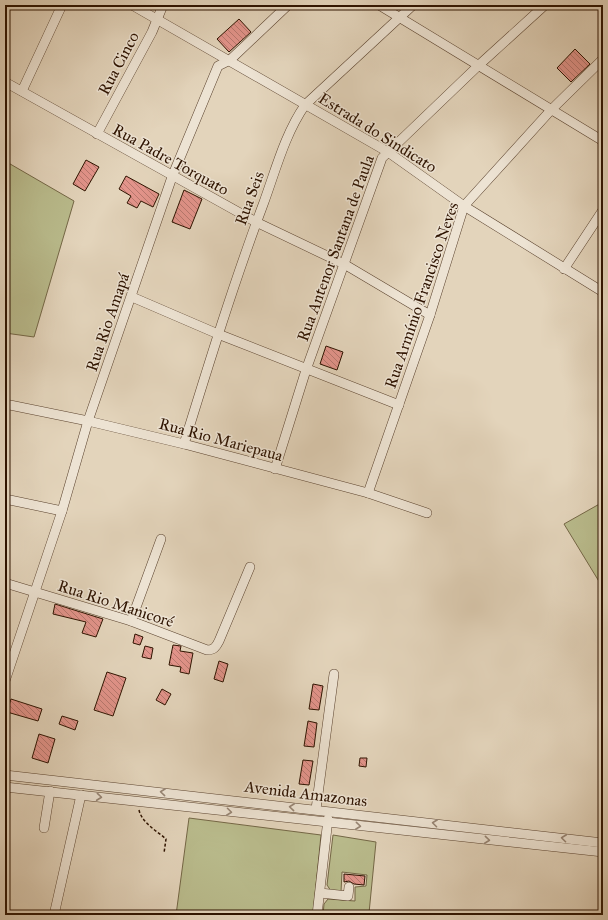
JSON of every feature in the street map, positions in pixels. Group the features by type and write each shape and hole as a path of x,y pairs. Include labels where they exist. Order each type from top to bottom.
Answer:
{"street":[{"path":"22,91 62,5"},
{"name":"Estrada do Sindicato","path":"132,5 388,152 464,206 603,292"},
{"name":"Rua Cinco","path":"97,134 152,32 156,19 163,5"},
{"name":"Rua Rio Amapá","path":"5,681 8,664 35,593 62,511 88,421 132,297 172,177 218,66 230,60 288,5"},
{"path":"379,5 603,141"},
{"name":"Rua Seis","path":"184,444 218,334 256,222 289,134 305,105 413,5"},
{"name":"Rua Antenor Santana de Paula","path":"275,469 306,370 382,158 545,5"},
{"name":"Rua Armínio Francisco Neves","path":"368,494 430,315 464,206 551,110 603,59"},
{"name":"Rua Padre Torquato","path":"5,82 172,177 256,222 344,264 430,315"},
{"path":"564,269 603,210"},
{"path":"132,297 306,370 399,406"},
{"name":"Rua Rio Mariepaua","path":"5,404 88,421 184,444 368,494 427,513"},
{"path":"5,499 62,511"},
{"path":"131,620 161,539"},
{"name":"Rua Rio Manicoré","path":"5,583 131,620 207,650 213,650 217,646 250,566"},
{"path":"316,809 334,674"},
{"name":"Avenida Amazonas","path":"5,775 316,809 603,843"},
{"name":"Avenida Amazonas","path":"5,787 603,852"},
{"path":"44,828 50,791"},
{"path":"54,915 81,795"},
{"path":"317,915 328,811"},
{"path":"320,893 348,896 349,887"}],"path":[{"path":"136,801 140,815 150,826 166,839 164,853"}],"green space":[{"path":"5,161 74,201 34,337 5,333"},
{"path":"603,502 603,588 564,524"},
{"path":"189,818 321,835 313,915 176,915"},
{"path":"333,835 376,842 370,915 323,915 324,904 328,899 355,901 355,887 366,886 367,875 342,872 341,892 331,891 327,885"}],"building":[{"path":"239,19 251,32 229,52 217,39"},
{"path":"575,49 590,64 571,82 557,68"},
{"path":"86,160 99,167 85,191 73,184"},
{"path":"126,176 159,194 153,207 141,201 137,208 127,203 131,196 119,189"},
{"path":"184,190 202,199 190,229 172,222"},
{"path":"326,346 343,352 337,370 320,364"},
{"path":"55,604 103,619 96,637 82,633 86,622 53,614"},
{"path":"135,634 143,637 140,645 133,643"},
{"path":"173,645 181,646 180,651 193,653 189,674 180,672 181,667 169,665"},
{"path":"145,646 153,648 151,659 142,657"},
{"path":"219,661 228,664 223,682 214,679"},
{"path":"107,672 126,678 113,716 94,710"},
{"path":"313,684 323,686 319,710 309,709"},
{"path":"162,689 171,694 165,705 156,700"},
{"path":"11,699 42,709 38,721 7,712"},
{"path":"62,716 78,721 75,730 59,724"},
{"path":"308,721 317,723 314,747 304,746"},
{"path":"39,734 55,739 48,763 32,758"},
{"path":"360,758 367,758 366,767 359,766"},
{"path":"303,760 313,761 309,785 299,784"},
{"path":"344,874 365,876 364,885 354,884 349,881 344,882"}]}
